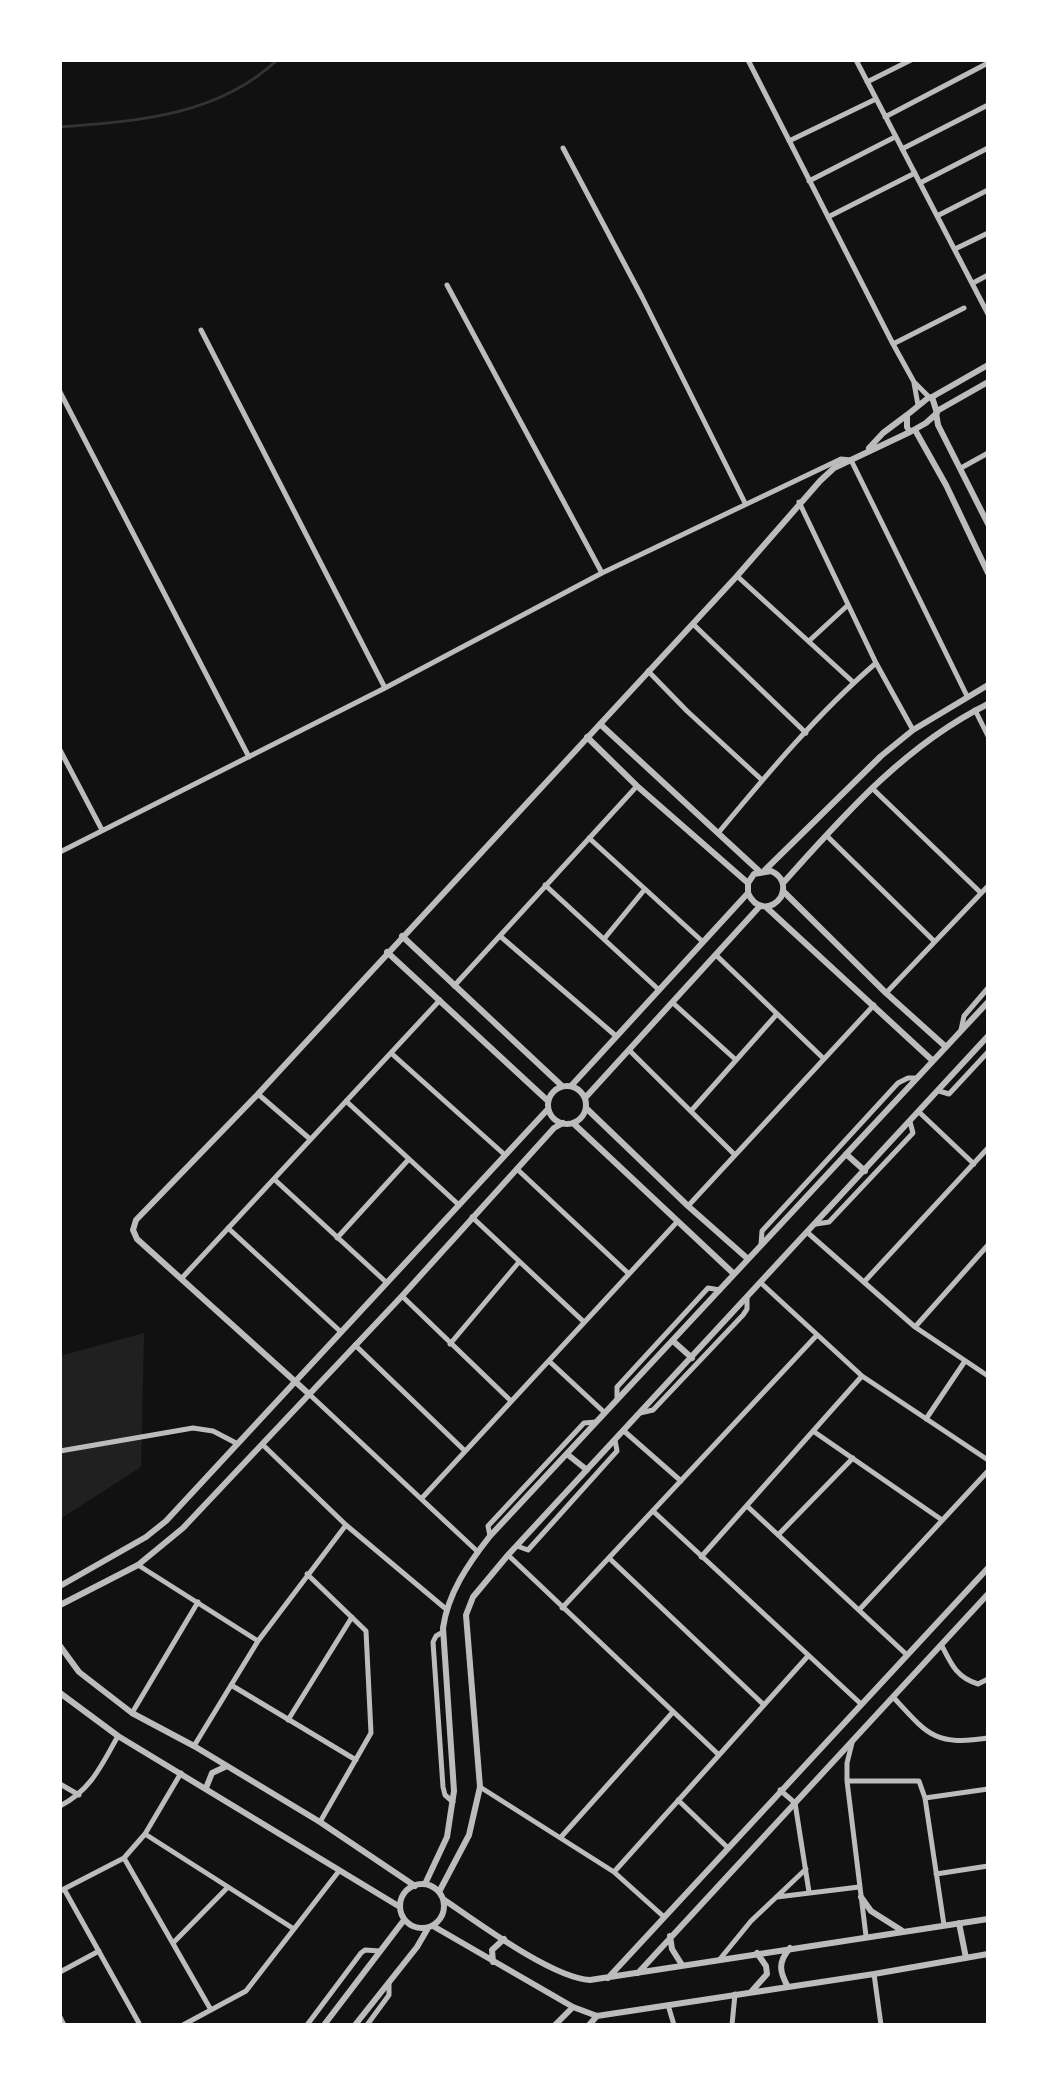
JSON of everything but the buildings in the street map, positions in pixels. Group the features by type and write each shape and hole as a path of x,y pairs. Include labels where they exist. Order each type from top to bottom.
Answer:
{"street":[{"path":"748,60 893,344 914,382 930,397 938,425 988,524"},
{"path":"856,60 988,314"},
{"path":"867,82 911,60"},
{"path":"885,117 988,63"},
{"path":"789,141 876,99"},
{"path":"902,149 988,105"},
{"path":"809,181 895,137"},
{"path":"563,148 745,503"},
{"path":"920,183 988,148"},
{"path":"828,217 915,173"},
{"path":"937,216 988,190"},
{"path":"955,249 988,233"},
{"path":"973,283 988,275"},
{"path":"447,285 602,573"},
{"path":"893,344 964,308"},
{"path":"201,330 385,688"},
{"path":"864,454 883,433 918,405 988,365"},
{"path":"914,382 918,405"},
{"path":"478,1552 296,1380 137,1239 133,1230 136,1220 258,1094 693,624 799,502 834,468 913,431 936,412 988,382"},
{"path":"60,392 249,757"},
{"path":"907,415 907,427 913,431 946,485 988,573"},
{"path":"961,468 988,453"},
{"path":"60,852 385,688 602,573 835,460 851,460"},
{"path":"851,460 967,696"},
{"path":"979,505 988,501"},
{"path":"799,502 876,663 913,730"},
{"path":"737,576 853,682"},
{"path":"809,641 848,605"},
{"path":"693,624 806,733"},
{"path":"719,832 762,780 853,682 876,663"},
{"path":"648,671 762,780"},
{"path":"748,883 881,756 913,730 988,685"},
{"path":"585,1098 763,906 778,902 783,888 872,788 922,744 988,704"},
{"path":"975,710 988,736"},
{"path":"600,724 762,871 776,873 783,888 886,993 946,1047"},
{"path":"587,737 637,786 748,883 750,899 763,906 933,1061"},
{"path":"60,750 102,830"},
{"path":"453,986 637,786"},
{"path":"872,788 980,892"},
{"path":"827,836 934,941"},
{"path":"589,838 702,941"},
{"path":"545,885 658,989"},
{"path":"886,993 988,886"},
{"path":"604,939 645,889"},
{"path":"571,1086 748,893"},
{"path":"402,936 562,1086"},
{"path":"500,936 616,1036"},
{"path":"60,1586 146,1537 166,1521 505,1155 548,1105 552,1091 571,1086 585,1098 586,1108 573,1123 563,1123 553,1118 548,1105 387,952"},
{"path":"717,956 824,1059"},
{"path":"961,1030 964,1016 988,988"},
{"path":"181,1279 440,1000"},
{"path":"425,1884 447,1837 453,1802 443,1632 446,1609 458,1583 490,1536 988,1002"},
{"path":"673,1003 736,1060"},
{"path":"688,1206 874,1005"},
{"path":"691,1111 777,1014"},
{"path":"439,1892 469,1835 480,1787 466,1615 473,1597 508,1555 988,1036"},
{"path":"629,1050 735,1155"},
{"path":"939,1091 949,1094 988,1052"},
{"path":"391,1053 505,1155"},
{"path":"761,1245 762,1231 898,1083 916,1078"},
{"path":"258,1094 310,1139"},
{"path":"346,1101 459,1205"},
{"path":"586,1108 748,1259"},
{"path":"919,1112 974,1164"},
{"path":"816,1224 829,1222 913,1133 910,1122"},
{"path":"60,1605 138,1565 183,1528 402,1296 554,1128 563,1123"},
{"path":"573,1123 734,1274"},
{"path":"864,1282 988,1148"},
{"path":"846,1154 865,1171"},
{"path":"337,1238 409,1159"},
{"path":"517,1169 629,1274"},
{"path":"274,1179 386,1282"},
{"path":"472,1217 584,1322"},
{"path":"422,1498 677,1222"},
{"path":"228,1228 341,1332"},
{"path":"808,1233 915,1327 988,1376"},
{"path":"915,1327 988,1245"},
{"path":"450,1344 519,1262"},
{"path":"761,1283 862,1376 988,1460"},
{"path":"617,1401 617,1387 708,1288 720,1290"},
{"path":"402,1296 511,1401"},
{"path":"640,1413 653,1410 743,1315 747,1309 747,1298"},
{"path":"562,1608 817,1335"},
{"path":"673,1341 692,1358"},
{"path":"355,1345 465,1451"},
{"path":"549,1361 606,1414"},
{"path":"926,1419 965,1361"},
{"path":"701,1557 862,1376"},
{"path":"490,1536 488,1526 584,1423 597,1422"},
{"path":"60,1451 193,1428 213,1431 236,1443"},
{"path":"624,1431 681,1481"},
{"path":"813,1431 942,1520"},
{"path":"517,1546 528,1550 617,1451 615,1440"},
{"path":"263,1445 346,1525 446,1609"},
{"path":"567,1454 587,1470"},
{"path":"778,1535 853,1458"},
{"path":"859,1610 988,1471"},
{"path":"747,1506 907,1655"},
{"path":"653,1511 861,1704"},
{"path":"194,1746 258,1641 346,1525"},
{"path":"508,1555 719,1755"},
{"path":"609,1558 764,1705"},
{"path":"138,1565 258,1641"},
{"path":"987,1569 988,1579"},
{"path":"608,1978 987,1569"},
{"path":"307,1574 366,1631 371,1733 320,1822"},
{"path":"638,1973 987,1595 979,1586 972,1584"},
{"path":"132,1713 198,1602"},
{"path":"288,1720 352,1617"},
{"path":"60,1646 79,1672 132,1713 194,1746 320,1822 415,1886"},
{"path":"942,1646 955,1672 978,1684 988,1680"},
{"path":"614,1872 808,1656"},
{"path":"231,1685 356,1760"},
{"path":"60,1693 118,1736 400,1907"},
{"path":"894,1698 921,1727 941,1740 988,1738"},
{"path":"561,1837 673,1712"},
{"path":"60,1806 79,1796 90,1783 118,1736"},
{"path":"852,1743 847,1781 866,1936"},
{"path":"206,1788 212,1773 227,1766"},
{"path":"140,2025 62,1890 124,1858 145,1834 181,1773"},
{"path":"791,1779 806,1792"},
{"path":"847,1781 919,1781 925,1798 944,1925"},
{"path":"60,1784 79,1796"},
{"path":"480,1787 614,1872 663,1916"},
{"path":"925,1798 988,1789"},
{"path":"780,1790 795,1803 809,1892"},
{"path":"678,1800 727,1847"},
{"path":"145,1834 294,1929"},
{"path":"124,1858 211,2010"},
{"path":"936,1874 988,1866"},
{"path":"720,1959 751,1921 806,1869"},
{"path":"183,2025 246,1991 339,1871"},
{"path":"988,1919 901,1930 608,1978 576,1979 504,1939 425,1884 415,1886 404,1894 400,1907 404,1920 414,1927 430,1927 573,2007 597,2016 988,1954"},
{"path":"174,1942 228,1887"},
{"path":"776,1897 859,1887"},
{"path":"861,1897 871,1911 901,1930"},
{"path":"355,2025 443,1914 443,1899"},
{"path":"324,2025 404,1920"},
{"path":"959,1923 966,1958"},
{"path":"670,1936 672,1949 682,1965"},
{"path":"493,1962 492,1950 504,1939"},
{"path":"788,1987 780,1968 782,1958 790,1948"},
{"path":"307,2025 361,1953 365,1950 380,1951"},
{"path":"60,1972 99,1951"},
{"path":"751,1992 767,1974 766,1966 757,1953"},
{"path":"874,1974 881,2025"},
{"path":"367,2025 389,1995 389,1982"},
{"path":"732,2025 735,1994"},
{"path":"668,2005 674,2025"},
{"path":"555,2025 573,2007"},
{"path":"589,2025 597,2016"},
{"path":"60,2017 64,2025"}],"shaded area":[{"path":"144,1333 141,1467 60,1519 60,1356"}],"waterway":[{"path":"60,127 147,118 203,104 254,79 277,60"}]}
